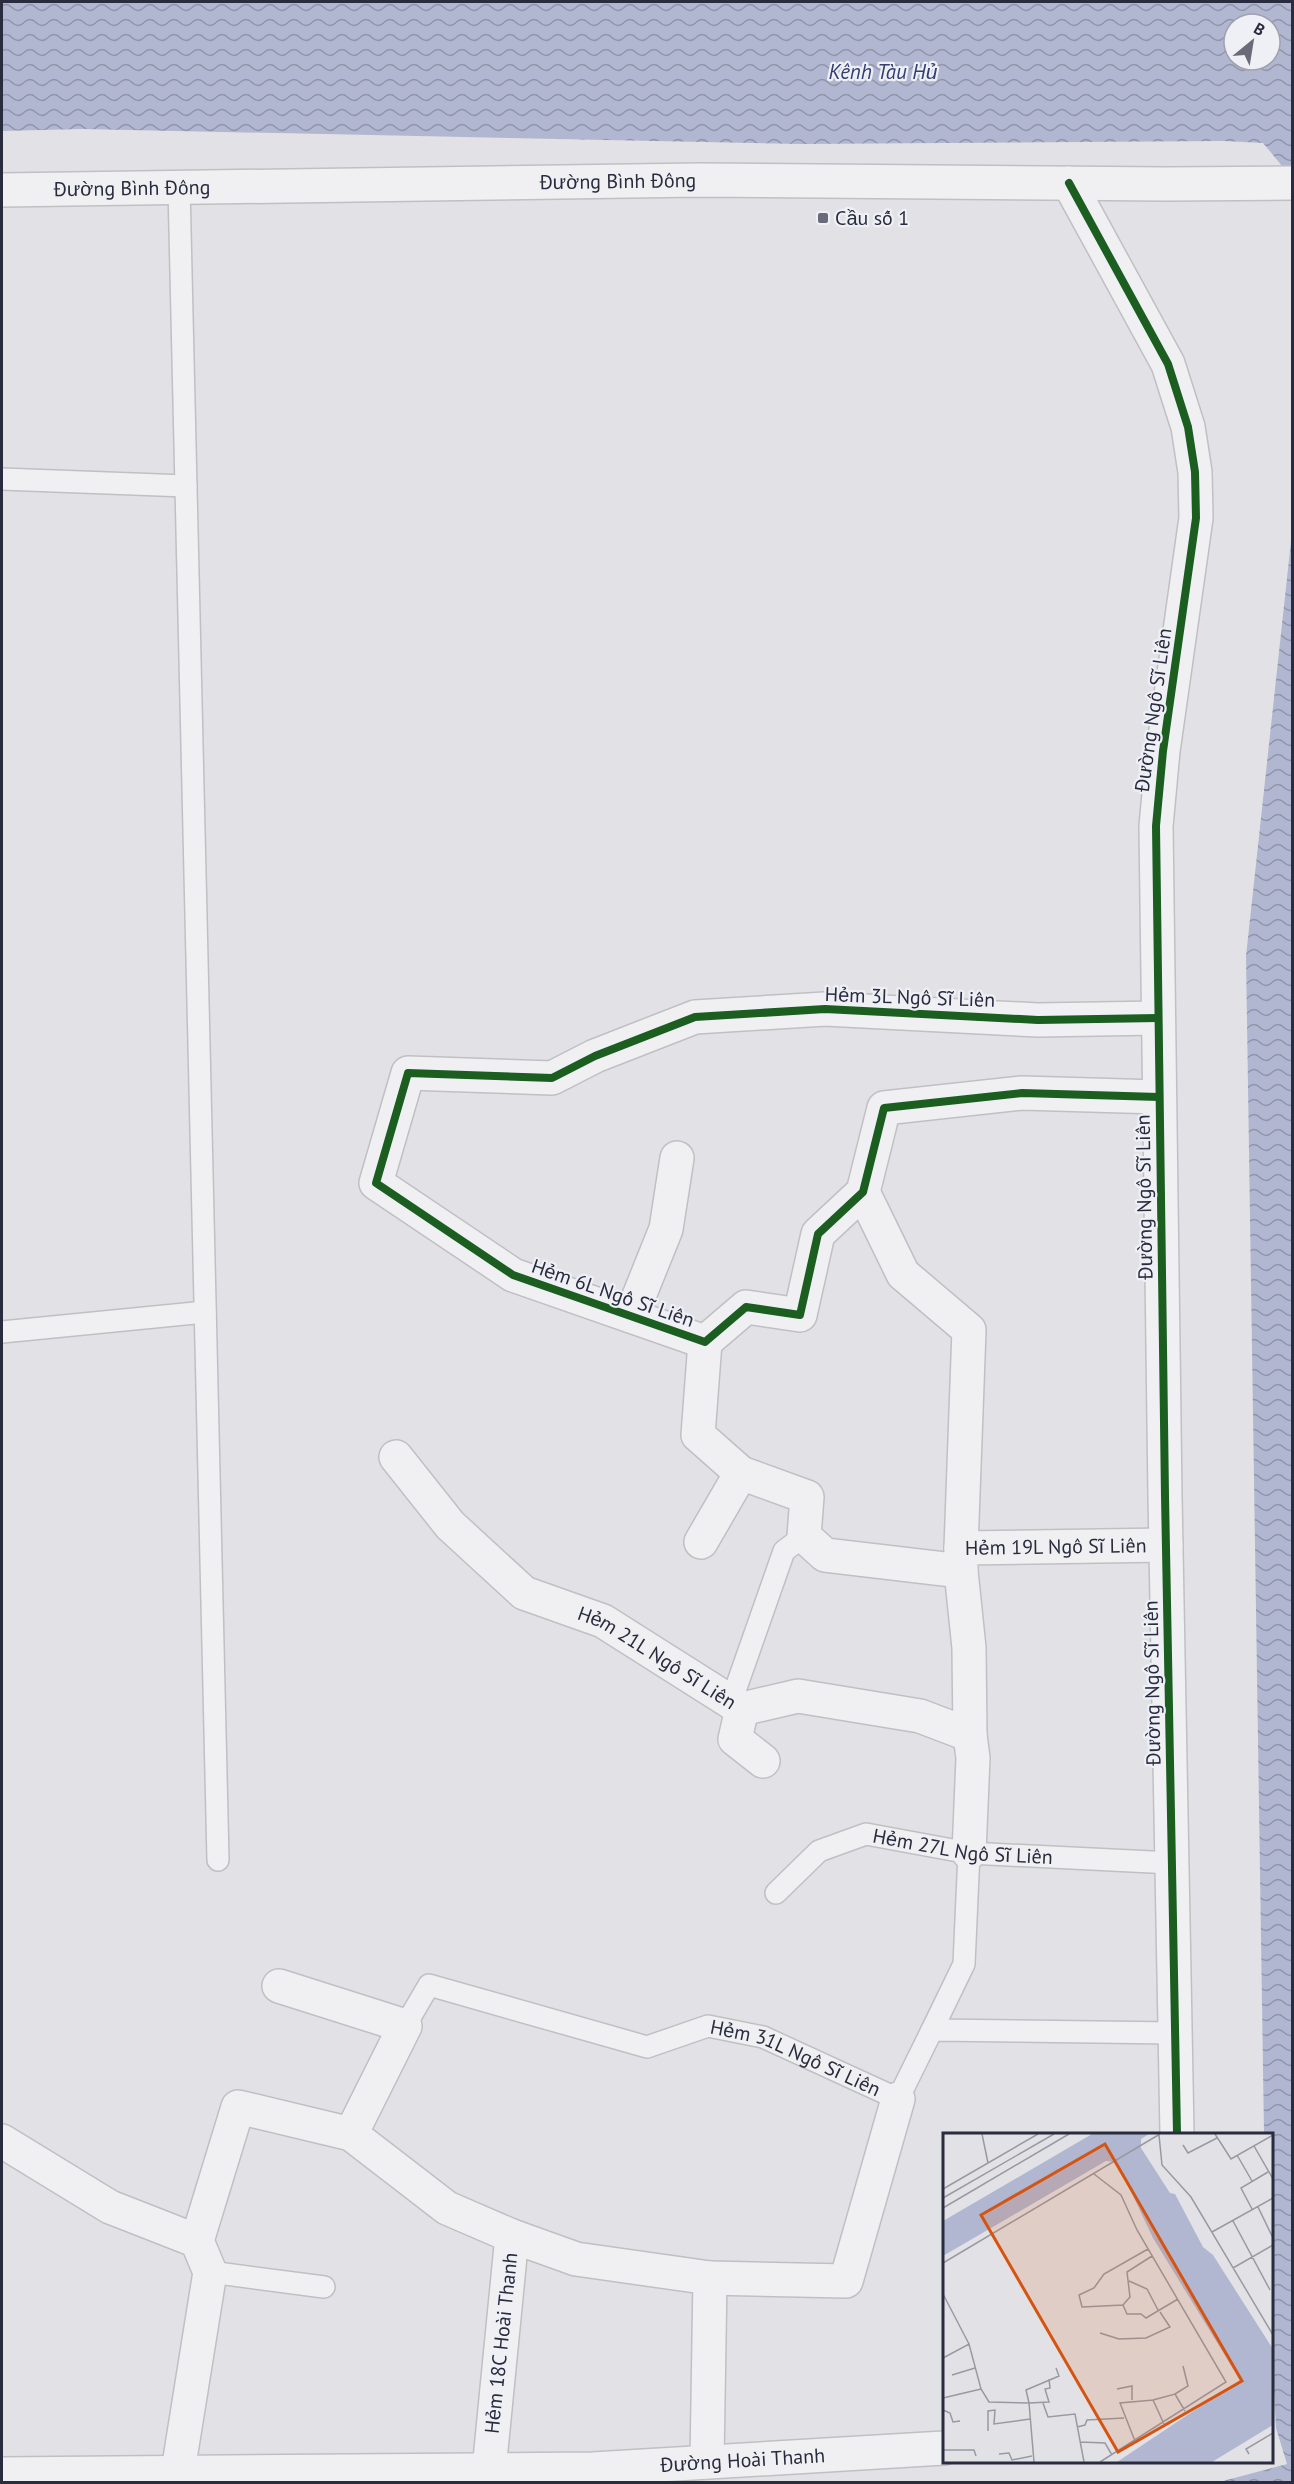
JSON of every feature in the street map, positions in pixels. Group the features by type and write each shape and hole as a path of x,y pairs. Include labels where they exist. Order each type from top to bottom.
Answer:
{"street":[{"name":"Đường Bình Đông","path":"2,190 700,180 1234,185 1293,183"},
{"name":"Đường Ngô Sĩ Liên","path":"1069,183 1168,364 1188,427 1195,472 1196,518 1158,789 1156,863 1177,2133"},
{"name":"Hẻm 3L Ngô Sĩ Liên","path":"390,1128 408,1072 552,1078 595,1056 695,1017 825,1009 1038,1020 1158,1018"},
{"path":"969,1853 973,1758 970,1735 969,1648 961,1559 969,1330 903,1274 863,1192 884,1108 1022,1093 1159,1097"},
{"name":"Hẻm 6L Ngô Sĩ Liên","path":"390,1128 376,1183 513,1275 705,1342 746,1307 800,1315 818,1234 863,1192"},
{"path":"631,1316 666,1229 677,1158"},
{"path":"705,1342 698,1435 741,1473 807,1497 804,1536"},
{"name":"Hẻm 21L Ngô Sĩ Liên","path":"396,1457 450,1525 524,1593 603,1622 736,1706 798,1696 920,1716 970,1735"},
{"path":"701,1542 741,1473"},
{"name":"Hẻm 19L Ngô Sĩ Liên","path":"804,1536 825,1555 961,1559 1166,1545"},
{"path":"736,1706 735,1739 764,1761"},
{"path":"279,1986 405,2026 351,2134"},
{"path":"512,2236 576,2259 710,2278 846,2280 898,2099"},
{"name":"Hẻm 18C Hoài Thanh","path":"197,2241 238,2107 351,2134 447,2208 512,2236 489,2470"},
{"path":"2,2141 110,2207 197,2241 210,2272 178,2471"},
{"path":"707,2462 710,2278"},
{"name":"Đường Hoài Thanh","path":"2,2474 593,2469 943,2448"}],"lane":[{"path":"179,187 218,1860"},
{"path":"2,478 186,486"},
{"path":"2,1332 205,1312"},
{"path":"736,1706 784,1551 804,1536"},
{"name":"Hẻm 27L Ngô Sĩ Liên","path":"776,1893 819,1851 866,1834 969,1853 1172,1863"},
{"name":"Hẻm 31L Ngô Sĩ Liên","path":"405,2026 429,1985 647,2047 708,2026 763,2037 898,2099 964,1964 969,1853"},
{"path":"932,2030 1175,2033"},
{"path":"210,2272 324,2287"}],"water":[{"name":"Kênh Tàu Hủ","path":"2,2 1292,2 1292,178 1263,143 1223,141 800,144 82,129 2,131"},
{"path":"1292,532 1292,2482 1219,2482 1287,2464 1276,2428 1273,2374 1273,2133 1264,2133 1246,956"}],"cycle path":[{"path":"1069,183 1168,364 1188,427 1195,472 1196,518 1163,751 1156,826 1177,2133"},
{"path":"1158,1018 1038,1020 825,1009 695,1017 595,1056 552,1078 408,1073 376,1183 513,1275 705,1342 746,1307 800,1315 818,1234 863,1192 884,1108 1022,1093 1159,1097"}],"place":[{"name":"Cầu số 1","path":"823,218"}]}
